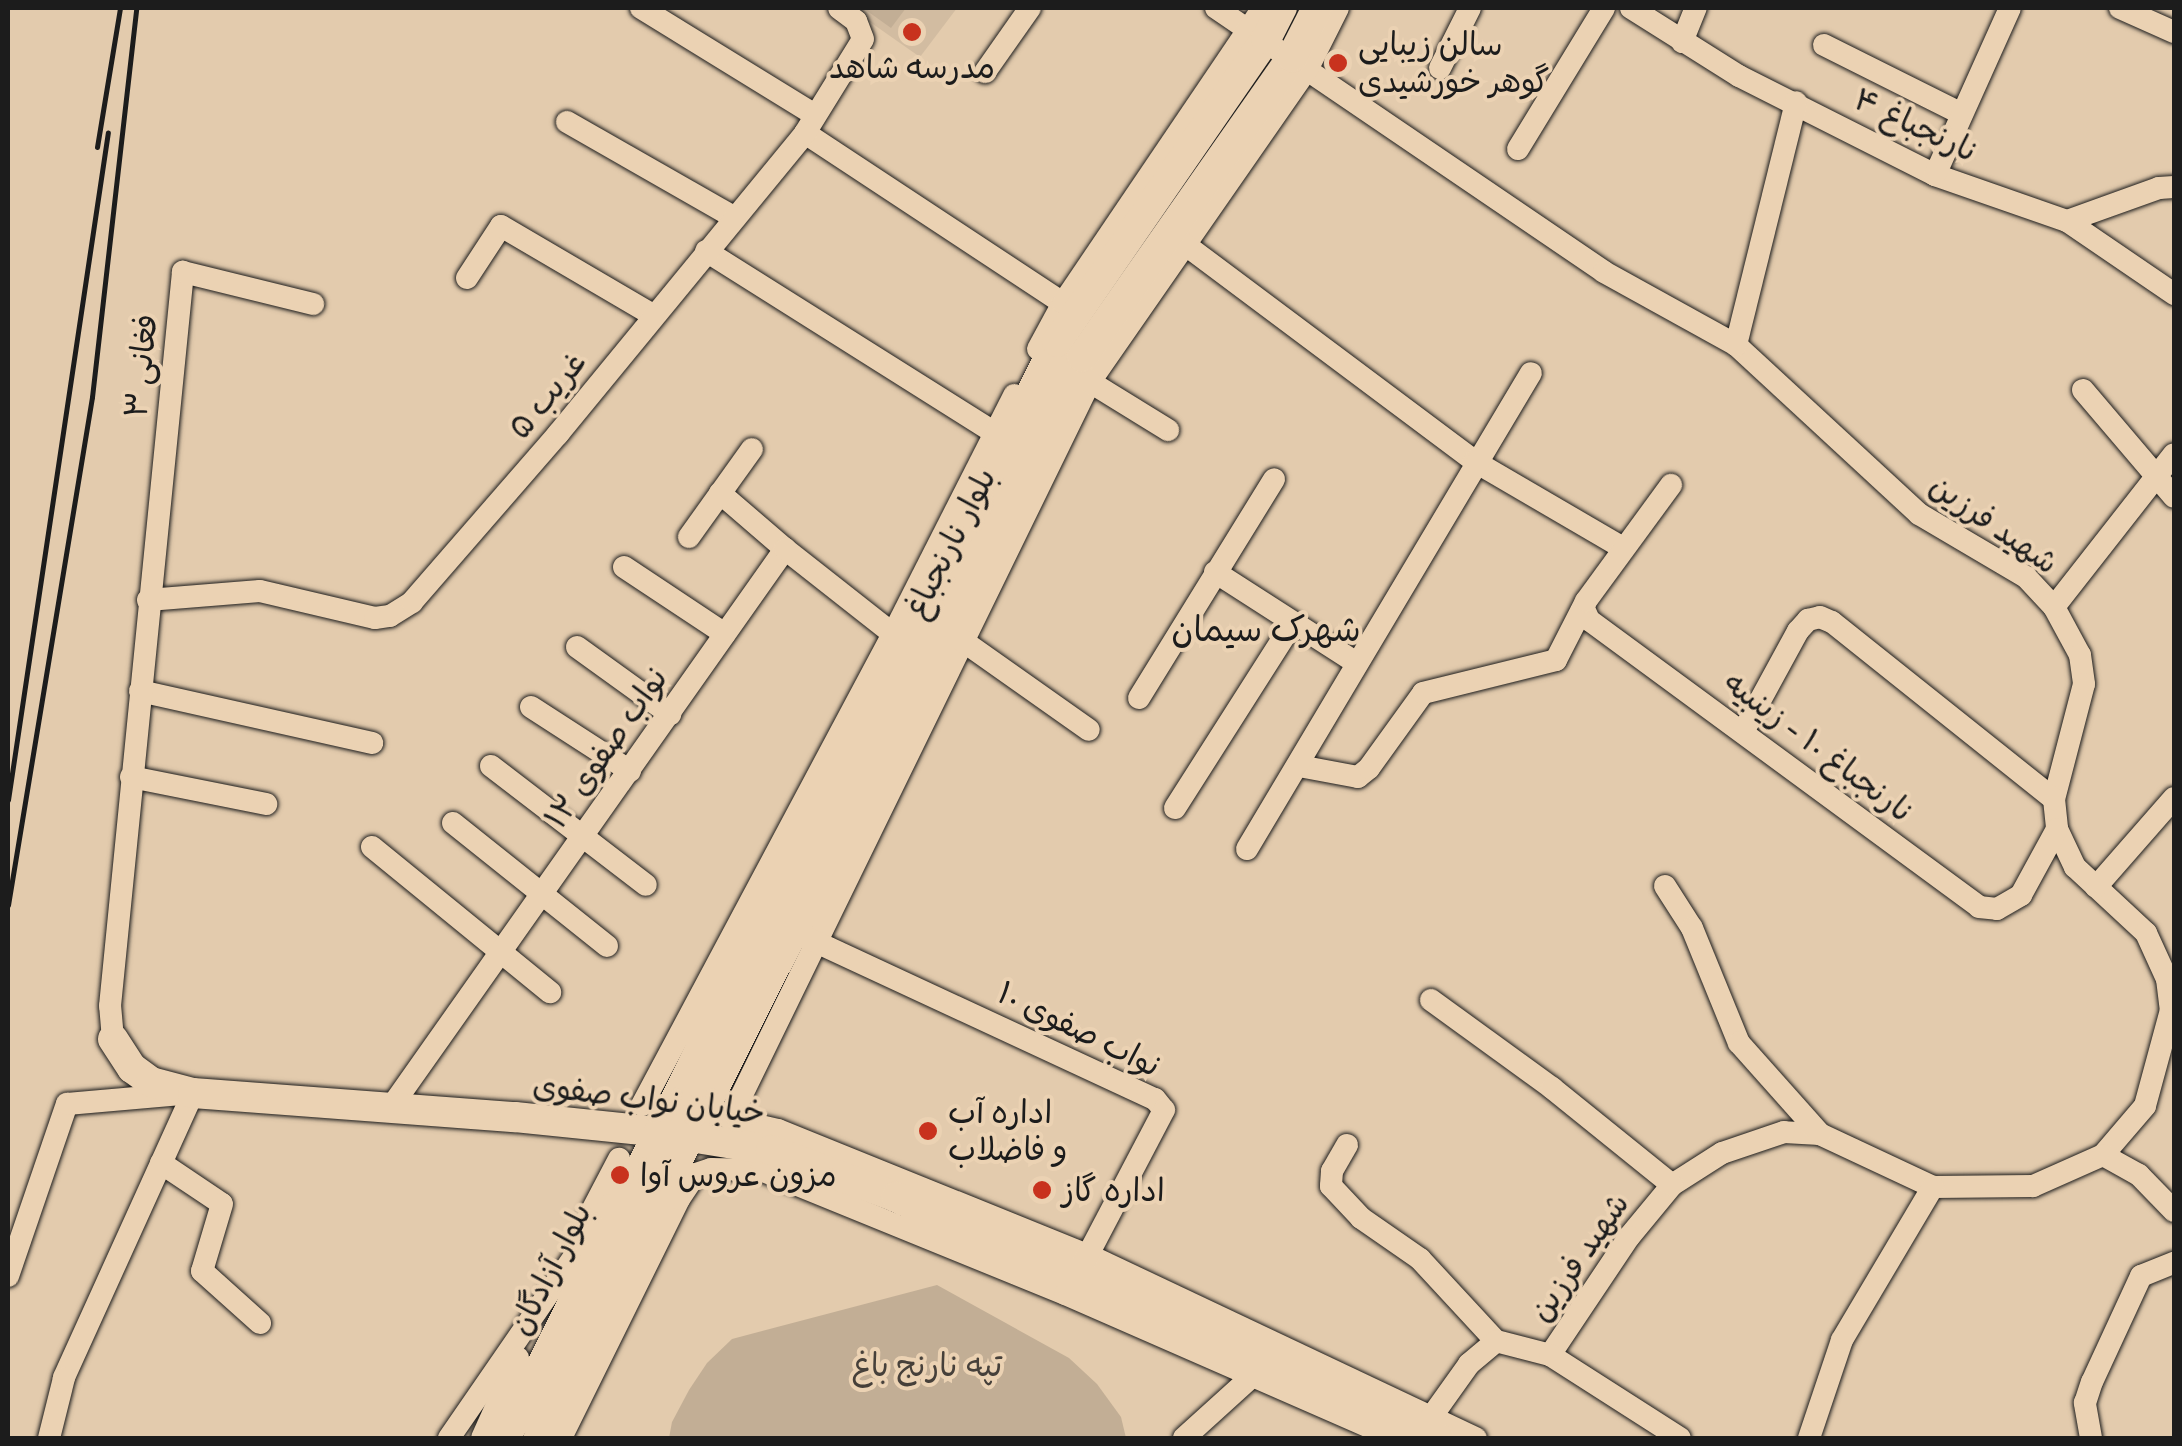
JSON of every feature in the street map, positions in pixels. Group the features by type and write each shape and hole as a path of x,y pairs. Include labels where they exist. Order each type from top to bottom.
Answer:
{"main road":[{"name":"بلوار نارنجباغ","path":"659,1132 900,640 1013,443 1070,308 1259,35 1282,8"},
{"name":"بلوار نارنجباغ","path":"690,1138 804,936 955,634 1013,443 1082,377 1300,63 1317,8"},
{"name":"خیابان نواب صفوی","path":"113,1038 132,1068 151,1082 193,1093 659,1132 771,1150 1083,1265 1259,1370 1420,1433"},
{"name":"بلوار آزادگان","path":"504,1438 628,1166 659,1132"},
{"name":"بلوار آزادگان","path":"538,1438 690,1138"}],"street":[{"path":"641,8 1070,308"},
{"name":"غریب ۵","path":"148,600 260,591 375,618 390,616 412,602 558,434 810,124 863,39 856,21 838,8"},
{"path":"985,72 1030,8"},
{"name":"شهید فرزین","path":"1216,8 1604,272 1736,345 1919,514 2026,578 2054,606 2080,656 2084,684 2054,799 2057,829 2075,868 2146,933 2171,979 2170,1010 2145,1106 2103,1155 2033,1186 1933,1187 1820,1134 1784,1132 1722,1153 1672,1184 1629,1237 1550,1355"},
{"path":"1259,35 1263,8"},
{"path":"1300,63 1338,8"},
{"path":"1440,68 1470,8"},
{"path":"1518,149 1604,8"},
{"name":"نارنجباغ ۴","path":"1631,8 1738,76 1935,175 2067,221 2174,294"},
{"path":"1682,42 1696,8"},
{"path":"1935,175 2010,8"},
{"path":"2120,8 2174,32"},
{"path":"1824,45 1962,114"},
{"path":"1736,345 1796,102"},
{"path":"568,122 735,218"},
{"path":"2067,221 2159,188 2174,187"},
{"path":"467,278 501,226 653,315"},
{"path":"1176,238 1474,461 1624,548"},
{"path":"706,251 1013,443"},
{"name":"فغانی ۳","path":"148,600 184,272 313,304"},
{"path":"1247,848 1299,766 1355,662 1474,461 1530,373"},
{"path":"1089,730 955,634 1082,377 1168,430"},
{"path":"2083,390 2174,497"},
{"path":"689,537 752,449"},
{"path":"2054,606 2174,454"},
{"path":"1139,698 1274,479"},
{"path":"1299,766 1358,776 1369,768 1423,693 1556,660 1585,611 1586,602 1671,484"},
{"path":"642,1105 900,640 720,493"},
{"name":"نواب صفوی ۱۲","path":"389,1110 785,548"},
{"path":"624,567 725,634"},
{"path":"1215,572 1355,662"},
{"path":"113,1038 110,1006 148,600"},
{"name":"نارنجباغ ۱۰ - زینبیه","path":"1585,611 1589,620 1744,730 1979,907 1997,909 2021,894 2057,829"},
{"path":"1744,730 1798,631 1808,620 1820,618 1832,622 2054,799"},
{"path":"1175,808 1292,624"},
{"path":"578,647 670,714"},
{"path":"140,692 372,743"},
{"path":"531,708 630,770"},
{"path":"491,766 646,885"},
{"path":"132,777 266,804"},
{"path":"2096,887 2174,798"},
{"path":"453,823 606,946"},
{"path":"372,847 550,992"},
{"path":"1665,886 1692,928 1739,1043 1820,1134"},
{"path":"804,936 730,1119 778,1130 1083,1265 1420,1433 1476,1438"},
{"name":"نواب صفوی ۱۰","path":"804,936 1155,1099 1164,1110 1083,1265"},
{"path":"1431,1000 1672,1184"},
{"path":"8,1276 67,1104 193,1093 64,1378 49,1438"},
{"path":"1347,1145 1332,1172 1330,1186 1361,1218 1420,1259 1496,1341 1550,1355 1680,1438"},
{"path":"2103,1155 2138,1175 2174,1211"},
{"path":"161,1163 222,1204 202,1271 260,1323"},
{"path":"449,1438 626,1181 628,1166"},
{"path":"560,1438 679,1199 696,1174 711,1168 760,1170 1259,1370 1184,1438"},
{"path":"1810,1438 1842,1340 1933,1187"},
{"path":"2091,1438 2086,1403 2092,1382 2141,1276 2174,1262"},
{"path":"482,1438 549,1293"},
{"path":"1420,1433 1469,1364 1496,1341"}],"shaded area":[{"name":"مدرسه شاهد","path":"850,8 957,8 920,57"}],"green space":[{"path":"863,8 906,8 891,28"},
{"name":"تپه نارنج باغ","path":"937,1285 1069,1358 1097,1384 1121,1417 1126,1438 669,1438 672,1422 689,1390 707,1363 732,1339"}],"railway":[{"path":"97,147 120,8"},
{"path":"8,905 92,397 136,8"},
{"path":"8,800 108,132"}],"place":[{"name":"مدرسه شاهد","path":"912,32"},
{"name":"سالن زیبایی گوهر خورشیدی","path":"1338,63"},
{"name":"اداره آب و فاضلاب","path":"928,1131"},
{"name":"مزون عروس آوا","path":"620,1175"},
{"name":"اداره گاز","path":"1042,1190"}],"district":[{"name":"شهرک سیمان","path":"1266,629"}]}
